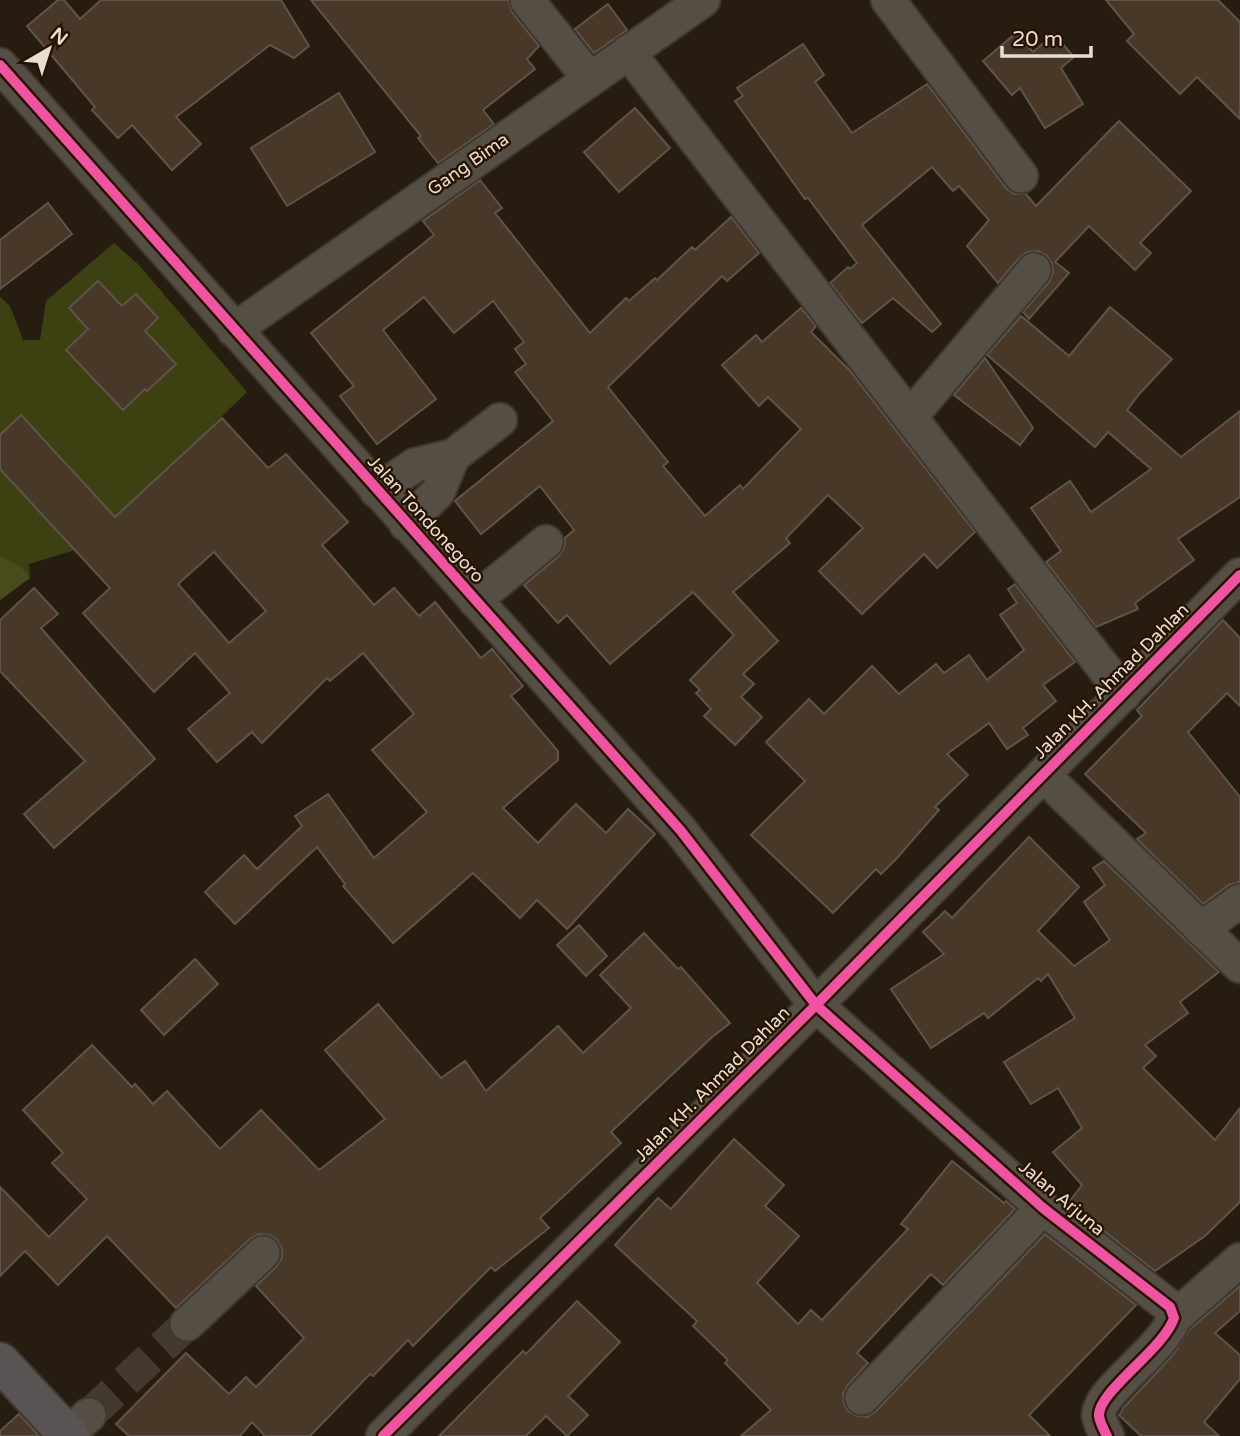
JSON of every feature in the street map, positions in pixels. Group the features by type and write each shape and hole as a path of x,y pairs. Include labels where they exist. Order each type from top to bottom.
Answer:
{"main road":[{"path":"0,1362 76,1428"}],"street":[{"path":"527,0 589,78"},
{"name":"Gang Bima","path":"234,330 703,0"},
{"path":"888,0 1021,176"},
{"path":"628,52 1124,694"},
{"name":"Jalan Tondonegoro","path":"1,67 681,831 816,1005"},
{"path":"910,417 1034,270"},
{"path":"377,491 415,466 453,456 500,421"},
{"path":"406,524 438,492 453,456"},
{"path":"475,600 545,542"},
{"name":"Jalan KH. Ahmad Dahlan","path":"383,1436 816,1005 1240,575"},
{"path":"1043,775 1240,966"},
{"path":"1201,929 1240,901"},
{"name":"Jalan Arjuna","path":"816,1005 1043,1208 1170,1307 1174,1318"},
{"path":"862,1398 1043,1208"},
{"path":"187,1324 262,1253"},
{"path":"1107,1436 1099,1415 1104,1399 1162,1340 1174,1318 1240,1261"}],"green space":[{"path":"114,243 139,265 247,392 116,518 22,416 0,435 0,297 10,306 23,340 40,340 46,301"},
{"path":"0,469 75,550 29,564 30,578 0,600"},
{"path":"0,555 23,569 30,578 0,600"}],"building":[{"path":"58,0 64,0 80,19 101,0 281,0 309,46 294,58 270,45 176,117 201,144 172,170 132,125 118,138 92,110 95,107 27,26"},
{"path":"311,0 508,0 512,12 539,46 527,59 535,69 483,110 494,124 438,163 418,138 421,136"},
{"path":"1106,0 1218,0 1240,22 1240,119 1197,77 1180,94 1127,41 1134,34"},
{"path":"608,4 627,30 594,53 575,29"},
{"path":"1016,33 1033,52 1054,34 1074,57 1061,68 1083,104 1045,128 1020,88 1012,95 983,61"},
{"path":"803,44 824,75 815,82 852,133 927,84 1006,188 1014,194 1026,194 1036,206 1119,121 1191,191 1140,243 1151,253 1135,270 1089,226 1055,262 1069,273 1029,319 1023,312 1049,282 1053,273 1052,263 1046,255 1038,251 1027,252 998,283 967,246 989,220 959,186 953,191 932,167 862,225 941,324 932,332 893,298 862,323 830,283 848,267 850,269 857,263 808,198 805,199 735,101 743,96 737,88"},
{"path":"339,93 375,152 287,206 251,148"},
{"path":"635,108 670,148 619,192 584,152"},
{"path":"480,180 502,208 495,213 590,333 626,298 629,301 655,278 657,280 692,247 695,250 731,217 759,253 727,281 722,276 608,387 668,462 663,466 705,516 740,485 743,489 801,429 768,397 759,406 722,365 756,335 762,342 801,308 816,326 811,332 850,371 975,532 937,568 924,554 862,614 819,571 863,528 828,495 786,538 790,543 733,592 778,641 743,674 754,684 741,697 762,717 735,745 704,716 711,709 696,693 700,690 690,680 734,635 693,592 610,664 567,615 558,623 524,585 559,556 564,548 565,538 574,530 540,486 481,534 455,501 553,421 515,372 526,364 515,349 524,342 493,301 454,333 424,297 383,330 436,399 377,444 340,396 354,386 311,333 434,235 423,221"},
{"path":"48,203 72,234 0,289 0,240"},
{"path":"98,281 122,306 136,294 158,318 145,331 176,364 123,410 66,350 88,329 69,308"},
{"path":"1110,307 1172,359 1127,410 1181,457 1240,411 1240,497 1178,539 1194,560 1135,603 1138,609 1096,627 1046,562 1061,551 1031,508 1070,481 1091,512 1151,469 1108,432 1095,447 987,355 1021,316 1069,356"},
{"path":"985,358 1033,428 1020,445 954,395"},
{"path":"21,415 115,517 222,418 268,468 286,454 348,522 322,545 374,605 394,588 419,616 435,602 481,658 492,649 523,686 511,696 558,751 558,760 503,808 538,843 576,804 606,833 628,809 655,834 567,929 537,900 520,918 473,873 393,943 343,886 345,884 317,847 235,924 205,892 244,855 257,869 302,826 295,816 328,794 374,858 427,812 372,750 414,714 363,653 330,681 327,678 262,743 252,732 217,762 188,729 230,693 195,653 154,692 83,613 110,588 0,469 0,435","holes":["214,552 266,611 229,643 178,584"]},
{"path":"1015,584 1075,662 1043,685 1056,701 1023,728 1028,735 1007,749 989,723 947,754 968,775 935,807 939,810 897,858 881,874 876,869 833,913 751,835 805,781 766,742 809,699 824,714 872,666 899,694 936,664 944,673 969,655 987,680 1024,650 1000,615 1017,603 1008,589"},
{"path":"34,588 58,614 41,628 155,759 54,848 24,814 85,761 0,671 0,620"},
{"path":"1223,620 1240,638 1240,706 1227,693 1188,732 1240,797 1240,882 1229,885 1203,904 1137,839 1146,833 1085,774 1142,716 1137,710"},
{"path":"1029,837 1079,887 1038,931 1074,966 1110,940 1084,902 1105,885 1093,868 1104,861 1219,972 1180,1002 1188,1013 1145,1045 1156,1056 1143,1068 1215,1140 1240,1108 1240,1202 1205,1236 1155,1271 1068,1203 1082,1185 1053,1152 1082,1128 1058,1088 1031,1104 1004,1062 1075,1018 1048,974 1041,981 1038,978 988,1018 984,1013 931,1048 891,989 944,954 923,932 945,911 952,918"},
{"path":"579,925 607,956 586,976 557,945"},
{"path":"644,933 678,969 681,967 730,1023 611,1132 621,1143 540,1218 549,1228 495,1271 491,1267 413,1346 408,1340 373,1376 370,1374 310,1436 265,1436 252,1422 240,1436 129,1436 116,1424 186,1353 229,1394 246,1377 256,1387 304,1338 256,1286 282,1258 282,1249 277,1240 269,1235 259,1234 250,1239 176,1308 107,1236 58,1285 25,1251 0,1276 0,1187 49,1237 87,1199 52,1163 63,1153 23,1110 92,1045 132,1087 135,1084 153,1104 167,1091 220,1149 261,1110 319,1170 385,1119 325,1050 378,1004 441,1078 465,1061 486,1091 558,1026 583,1053 631,1008 600,975"},
{"path":"195,959 218,984 164,1035 141,1010"},
{"path":"734,1139 784,1185 765,1206 799,1236 757,1283 798,1324 811,1310 822,1320 908,1229 901,1224 952,1161 1015,1209 943,1285 931,1274 857,1353 868,1363 843,1394 848,1411 857,1416 867,1417 876,1411 1045,1234 1136,1305 1029,1415 1050,1436 741,1436 771,1410 725,1363 728,1360 693,1326 697,1321 615,1245 658,1198 671,1209"},
{"path":"1240,1286 1240,1311 1215,1333 1240,1355 1240,1379 1204,1422 1219,1436 1141,1436 1119,1415 1124,1407 1173,1355 1189,1330"},
{"path":"577,1301 620,1342 568,1396 588,1415 567,1436 546,1416 526,1436 439,1436 523,1351 526,1354"},
{"path":"19,1414 39,1436 0,1436 0,1431"}],"tunnel":[{"path":"89,1415 187,1324"}],"cycle path":[{"path":"0,65 681,831 816,1005 1043,1208 1170,1307 1174,1318 1168,1330 1101,1406 1099,1416 1107,1436"},
{"path":"383,1436 816,1005 1240,575"}]}
